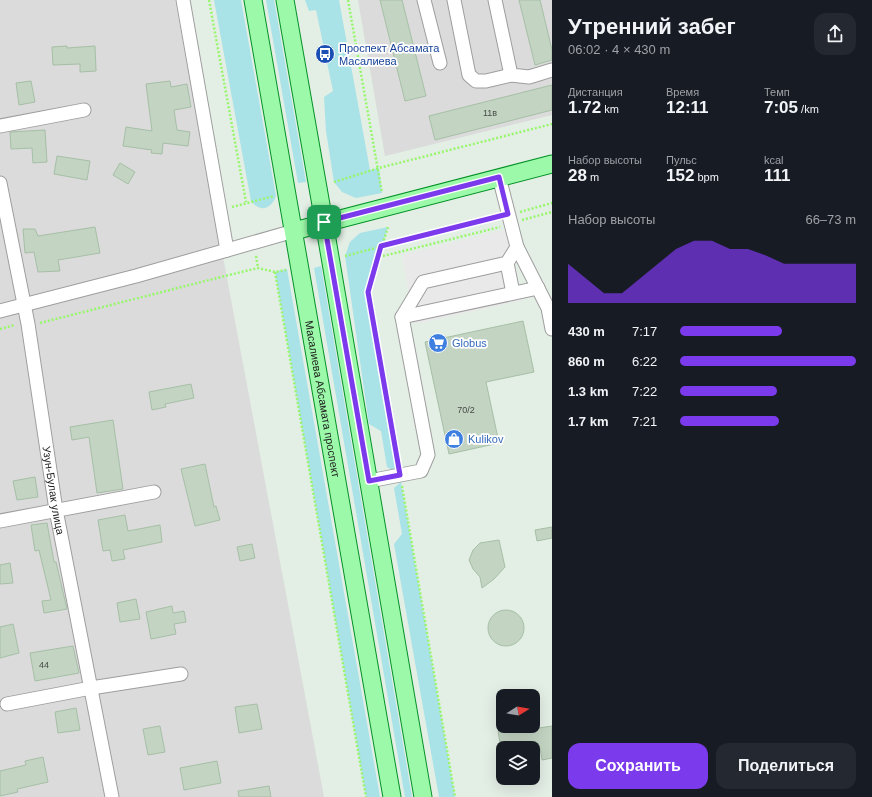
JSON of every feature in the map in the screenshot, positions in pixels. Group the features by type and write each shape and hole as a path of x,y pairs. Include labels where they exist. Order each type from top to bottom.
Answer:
{"main road":[{"name":"Масалиева Абсамата проспект","path":"254,0 392,797"},
{"path":"285,0 423,797"},
{"path":"294,231 552,164"}],"street":[{"path":"183,0 227,250"},
{"path":"424,0 440,63"},
{"path":"454,0 469,75 476,81 486,81 511,75 529,77 552,70"},
{"path":"496,0 511,75"},
{"path":"0,126 84,110"},
{"path":"499,177 517,247 548,308 552,329"},
{"name":"Узун-Булак улица","path":"0,183 28,324 56,510 112,797"},
{"path":"0,311 136,276 294,231"},
{"path":"369,481 421,471 428,455 402,317 423,282 507,262 517,247"},
{"path":"507,262 513,293"},
{"path":"402,317 538,288"},
{"path":"0,521 154,492"},
{"path":"7,704 91,688 181,674"}],"path":[{"path":"209,0 246,202 276,196"},
{"path":"348,0 379,168 382,193"},
{"path":"334,182 379,168 552,124"},
{"path":"378,257 509,220 552,203"},
{"path":"345,256 381,246 552,212"},
{"path":"388,227 368,292 455,797"},
{"path":"256,256 258,268"},
{"path":"0,329 42,323 258,268 275,272 287,269"},
{"path":"275,272 366,797"}],"shaded area":[{"path":"0,0 175,0 324,797 0,797"},
{"path":"214,0 241,0 276,196 271,204 265,208 258,207 251,201"},
{"path":"266,0 274,0 306,182 298,183"},
{"path":"305,0 339,0 370,170 379,168 382,193 356,198 342,192 334,182 326,131 324,97 333,91 316,10 309,11"},
{"path":"358,0 552,0 552,115 385,156"},
{"path":"388,227 368,292 400,475 387,467 381,431 369,424 345,256 350,242 360,233"},
{"path":"507,229 523,300 415,324 402,255"},
{"path":"321,266 412,797 405,797 314,268"},
{"path":"287,269 380,797 366,797 275,272"},
{"path":"401,482 455,797 439,797 394,544 402,534 394,488"}],"building":[{"path":"380,0 402,0 426,96 405,101"},
{"path":"519,0 540,0 552,50 552,60 535,65"},
{"path":"67,46 67,48 95,46 96,71 80,72 80,64 53,65 52,47"},
{"path":"31,81 35,102 19,105 16,83"},
{"path":"170,81 171,87 187,84 191,107 174,110 177,130 190,132 188,146 163,143 162,154 151,153 152,150 123,146 126,127 152,131 146,84"},
{"path":"552,85 552,110 435,140 429,116"},
{"path":"45,130 47,162 33,163 32,148 11,149 10,132"},
{"path":"57,156 90,161 87,180 54,174"},
{"path":"120,163 135,172 128,184 113,175"},
{"path":"95,227 100,253 58,260 60,271 38,272 34,252 25,253 23,229 35,229 38,236"},
{"path":"523,321 534,372 486,382 499,443 449,454 425,342"},
{"path":"191,384 194,398 165,404 166,407 152,410 149,392"},
{"path":"113,420 123,489 97,493 89,437 72,440 70,427"},
{"path":"205,464 214,507 216,506 220,520 195,526 181,469"},
{"path":"35,477 38,497 17,500 13,481"},
{"path":"125,515 128,531 160,525 162,542 123,550 125,559 112,561 110,550 103,551 98,520"},
{"path":"47,523 54,562 56,562 67,609 44,613 42,601 51,600 39,550 35,551 31,525"},
{"path":"552,527 552,538 537,541 535,530"},
{"path":"499,540 505,567 494,579 482,588 480,577 473,569 469,560 473,550 480,543"},
{"path":"252,544 255,558 240,561 237,547"},
{"path":"10,563 13,583 0,584 0,565"},
{"path":"136,599 140,619 120,622 117,603"},
{"path":"172,606 173,613 184,611 186,622 174,624 176,634 151,639 146,612"},
{"path":"510,610 519,615 523,621 523,635 519,641 510,646 502,646 493,641 489,635 488,624 493,615 499,611"},
{"path":"13,624 19,653 0,658 0,627"},
{"path":"73,646 79,673 35,681 30,653"},
{"path":"257,704 262,729 239,733 235,707"},
{"path":"76,708 80,730 58,733 55,712"},
{"path":"160,726 165,752 148,755 143,729"},
{"path":"552,726 552,758 542,760 540,741 500,741 498,733 540,733 540,728"},
{"path":"43,757 48,782 17,789 18,792 0,796 0,771 26,765 25,761"},
{"path":"217,761 221,783 184,790 180,768"},
{"path":"269,786 271,797 239,797 238,791"}],"place":[{"name":"Проспект Абсамата Масалиева","path":"325,54"},
{"name":"Globus","path":"438,343"},
{"name":"Kulikov","path":"454,439"}],"route":[{"path":"499,177 508,214 381,246 368,292 400,475 369,481 324,222 499,177"}]}
